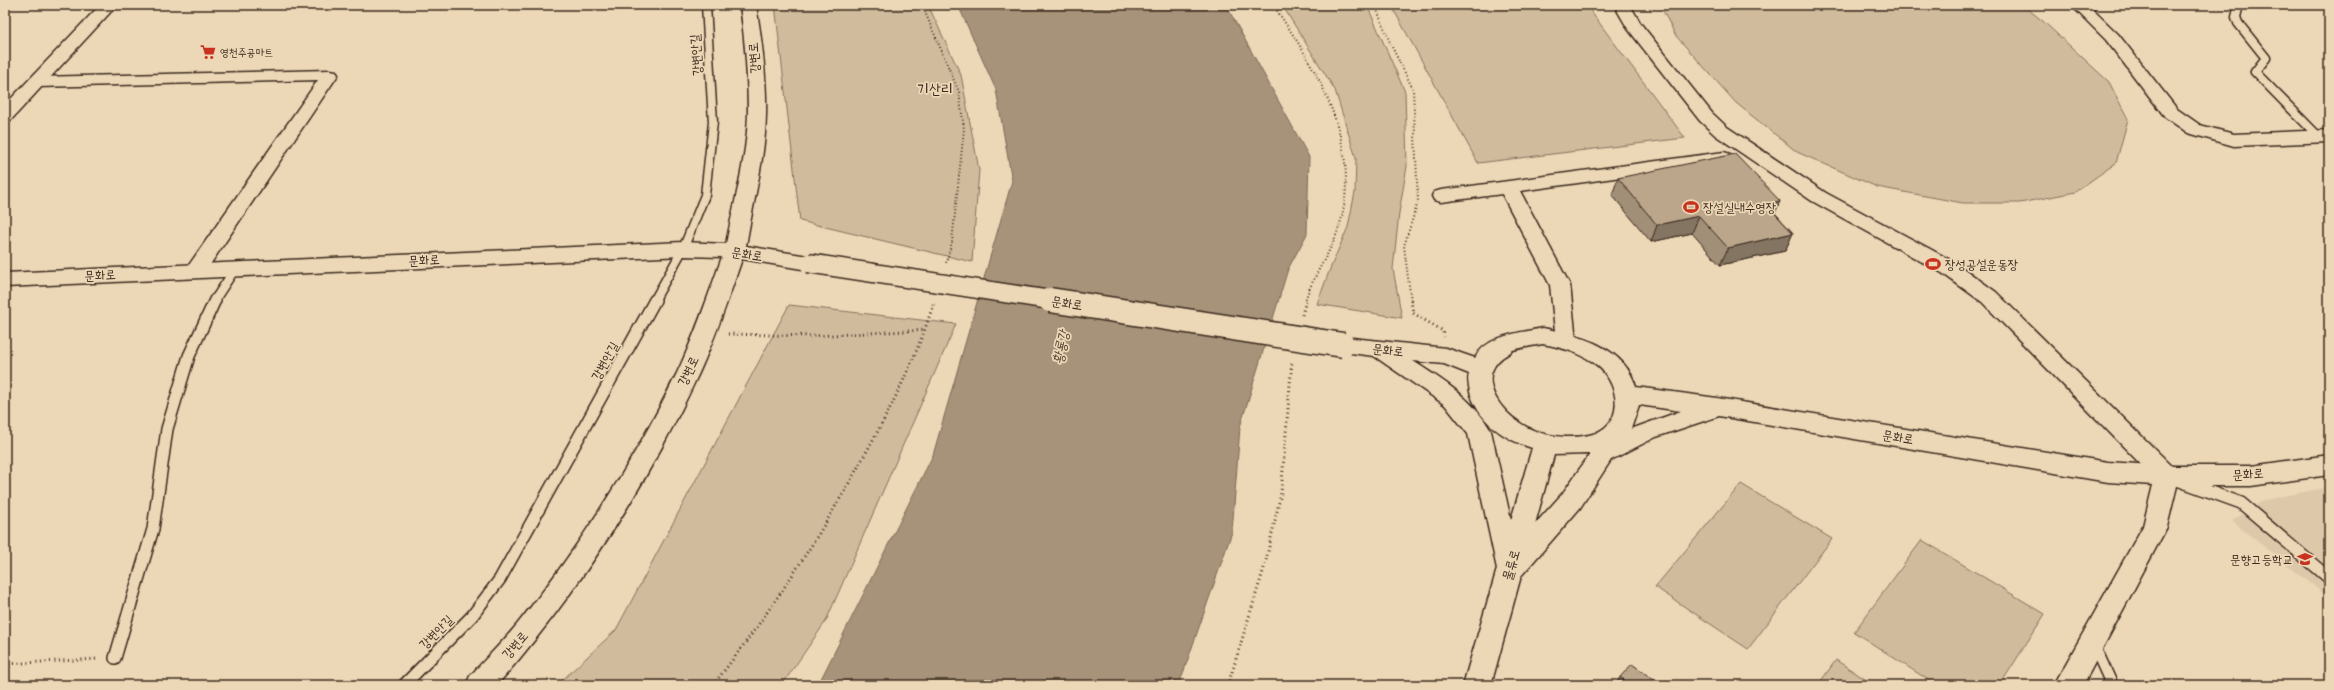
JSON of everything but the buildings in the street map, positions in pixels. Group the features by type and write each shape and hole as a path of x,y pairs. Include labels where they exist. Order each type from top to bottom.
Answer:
{"street":[{"path":"5,116 109,5"},
{"name":"강변로","path":"480,685 528,631 578,562 625,489 688,373 705,333 735,251 754,145 757,115 753,39 748,5"},
{"path":"1622,5 1634,26 1706,117 1721,131 1752,154 1819,197 1949,268 1989,297 2167,476 2155,527 2093,643 2068,685"},
{"path":"2079,5 2112,37 2171,113 2194,129 2234,140 2324,137"},
{"path":"37,82 330,75 196,270"},
{"path":"1441,196 1752,154"},
{"path":"1508,187 1560,285 1566,340"},
{"name":"문화로","path":"5,280 196,270 684,249 735,251 1343,345 1446,356 1480,369"},
{"path":"1543,336 1566,340 1588,349 1607,362 1621,378 1628,395 1628,412 1621,426 1608,438 1590,445 1568,448 1545,445 1520,436 1500,423 1486,406 1478,389 1480,369 1487,356 1501,344 1520,338 1543,336"},
{"path":"1379,349 1453,398 1479,431 1510,570"},
{"name":"문화로","path":"1628,395 1717,407 2108,472 2167,476 2251,476 2329,465"},
{"path":"1510,570 1571,501 1603,453 1648,431 1717,407"},
{"name":"물류로","path":"1477,685 1545,445"}],"lane":[{"name":"강변안길","path":"404,685 472,616 500,579 684,249 705,195 713,122 706,5"},
{"path":"2239,5 2236,17 2238,23 2266,58 2255,72 2324,137"},
{"path":"115,658 153,529 167,429 189,356 216,297 235,269"},
{"path":"2167,476 2241,503 2329,578"},
{"path":"2093,643 2112,685"}],"path":[{"path":"922,5 959,92 964,129 952,242 946,264"},
{"path":"1375,5 1391,45 1413,89 1418,202 1404,246 1413,313 1443,331 1446,356"},
{"path":"713,685 747,642 829,520 890,409 925,330 934,301"},
{"path":"705,333 813,336 925,330"},
{"path":"5,664 115,658"}],"shaded area":[{"path":"775,5 928,5 961,75 979,170 972,262 800,221"},
{"path":"1282,5 1367,5 1405,92 1407,166 1399,213 1393,269 1402,318 1317,304 1348,227 1355,192 1356,158 1335,90"},
{"path":"1391,5 1586,5 1685,138 1478,163"},
{"path":"1660,5 2023,5 2045,23 2109,82 2128,119 2116,163 2075,192 2020,203 1963,203 1877,187 1797,152 1736,103 1676,36"},
{"path":"789,305 956,324 826,621 782,685 557,685 616,630"},
{"path":"1741,484 1832,539 1748,649 1655,587"},
{"name":"문향고등학교","path":"2329,487 2329,598 2232,521 2264,500"},
{"path":"1922,540 2045,614 2000,685 1936,685 1854,632"},
{"path":"1836,660 1874,685 1818,685"}],"water":[{"name":"황룡강","path":"958,5 1226,5 1309,157 1307,234 1288,269 1240,427 1232,532 1179,685 818,685 933,455 1012,181 996,90"}],"place":[{"name":"영천주공마트","path":"208,52"},
{"name":"장설실내수영장","path":"1691,207"},
{"name":"장성공설운동장","path":"1933,264"},
{"name":"문향고등학교","path":"2305,559"}],"district":[{"name":"기산리","path":"935,89"}]}
